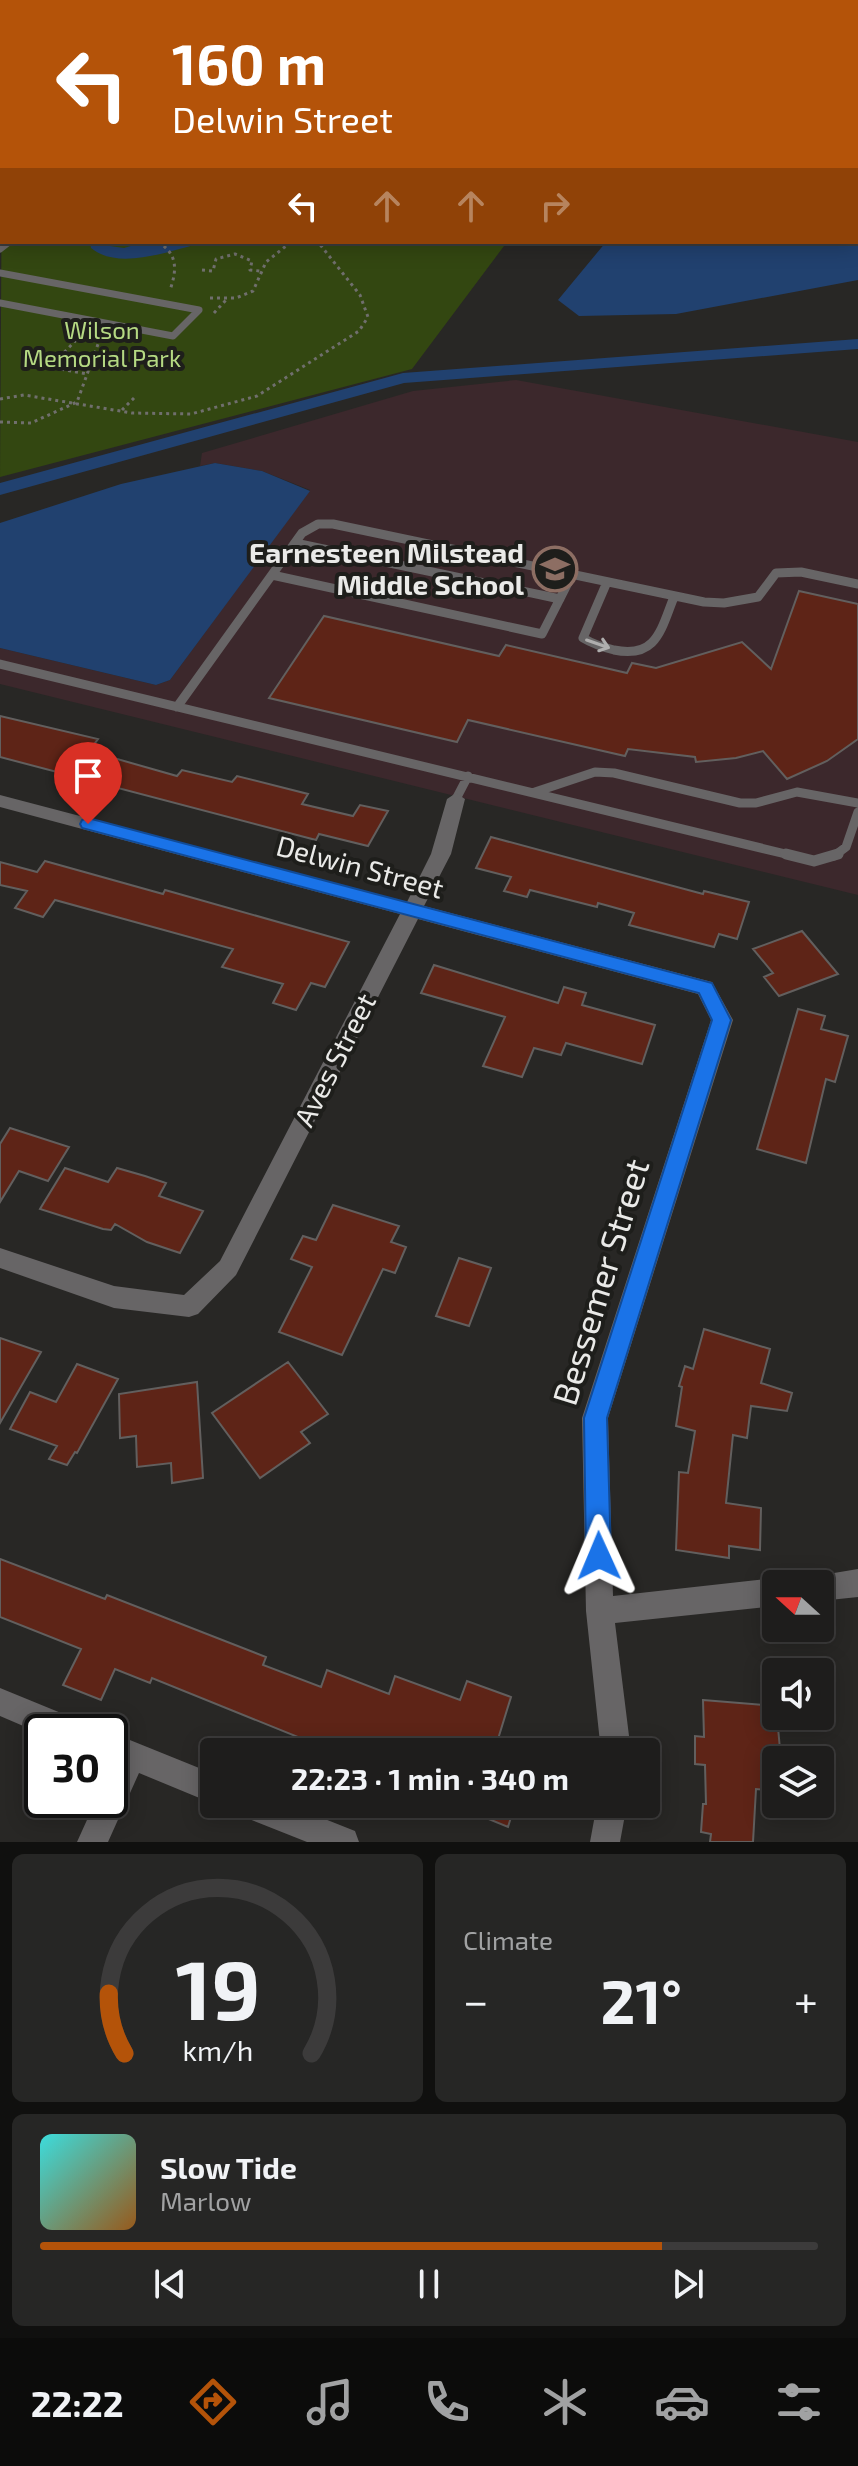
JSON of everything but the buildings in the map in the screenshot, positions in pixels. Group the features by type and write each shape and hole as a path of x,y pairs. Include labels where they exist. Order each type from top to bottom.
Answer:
{"street":[{"name":"Aves Street","path":"0,1258 114,1297 189,1306 228,1268 441,854 456,799"},
{"name":"Delwin Street","path":"0,801 705,988"},
{"name":"Bessemer Street","path":"614,1738 600,1611 595,1418 722,1020 705,988"},
{"path":"834,1586 858,1583"},
{"path":"600,1611 762,1594"},
{"path":"0,1702 29,1714"},
{"path":"128,1754 200,1783"},
{"path":"92,1842 100,1818"},
{"path":"285,1818 344,1842"},
{"path":"605,1842 609,1818"}],"lane":[{"path":"0,273 199,310 173,336 0,303"},
{"path":"177,707 295,543 310,527 333,524 674,597 724,603 758,597 776,573 801,572 858,584"},
{"path":"295,543 560,599"},
{"path":"272,575 542,634 572,575"},
{"path":"607,582 583,638 591,644 632,654 647,651 655,642 674,597"},
{"path":"0,664 814,861 834,858 849,847 858,812"},
{"path":"535,792 595,772 614,773 740,803 756,803 797,792 858,803"},
{"path":"456,799 468,776"}],"path":[{"path":"161,244 171,250 177,272 170,290"},
{"path":"226,300 251,292 258,285 268,259 288,244"},
{"path":"0,399 24,395 122,411 191,414 257,396 359,331 368,317 362,295 319,244"},
{"path":"202,270 213,271 216,259 235,254 252,261 250,270 261,271"},
{"path":"85,331 50,367 87,374"},
{"path":"0,422 20,426 45,421 77,402 101,335"},
{"path":"122,411 135,397"}],"shaded area":[{"name":"Earnesteen Milstead Middle School","path":"516,380 858,442 858,895 0,684 0,648 156,685 170,680 310,490 262,471 215,463 200,466 202,453 413,391"}],"green space":[{"name":"Wilson Memorial Park","path":"1,244 506,244 412,369 0,477"}],"water":[{"path":"90,244 124,248 134,244 198,244 132,258 103,255 91,248"},
{"path":"604,244 858,244 858,280 676,314 579,316 558,300"},
{"path":"215,463 262,471 310,491 170,680 156,685 0,648 0,523 121,484"}],"waterway":[{"path":"0,489 403,378 858,344"}],"place":[{"name":"Earnesteen Milstead Middle School","path":"555,569"}],"route":[{"path":"88,824 705,988 722,1020 595,1418 599,1556"}]}
